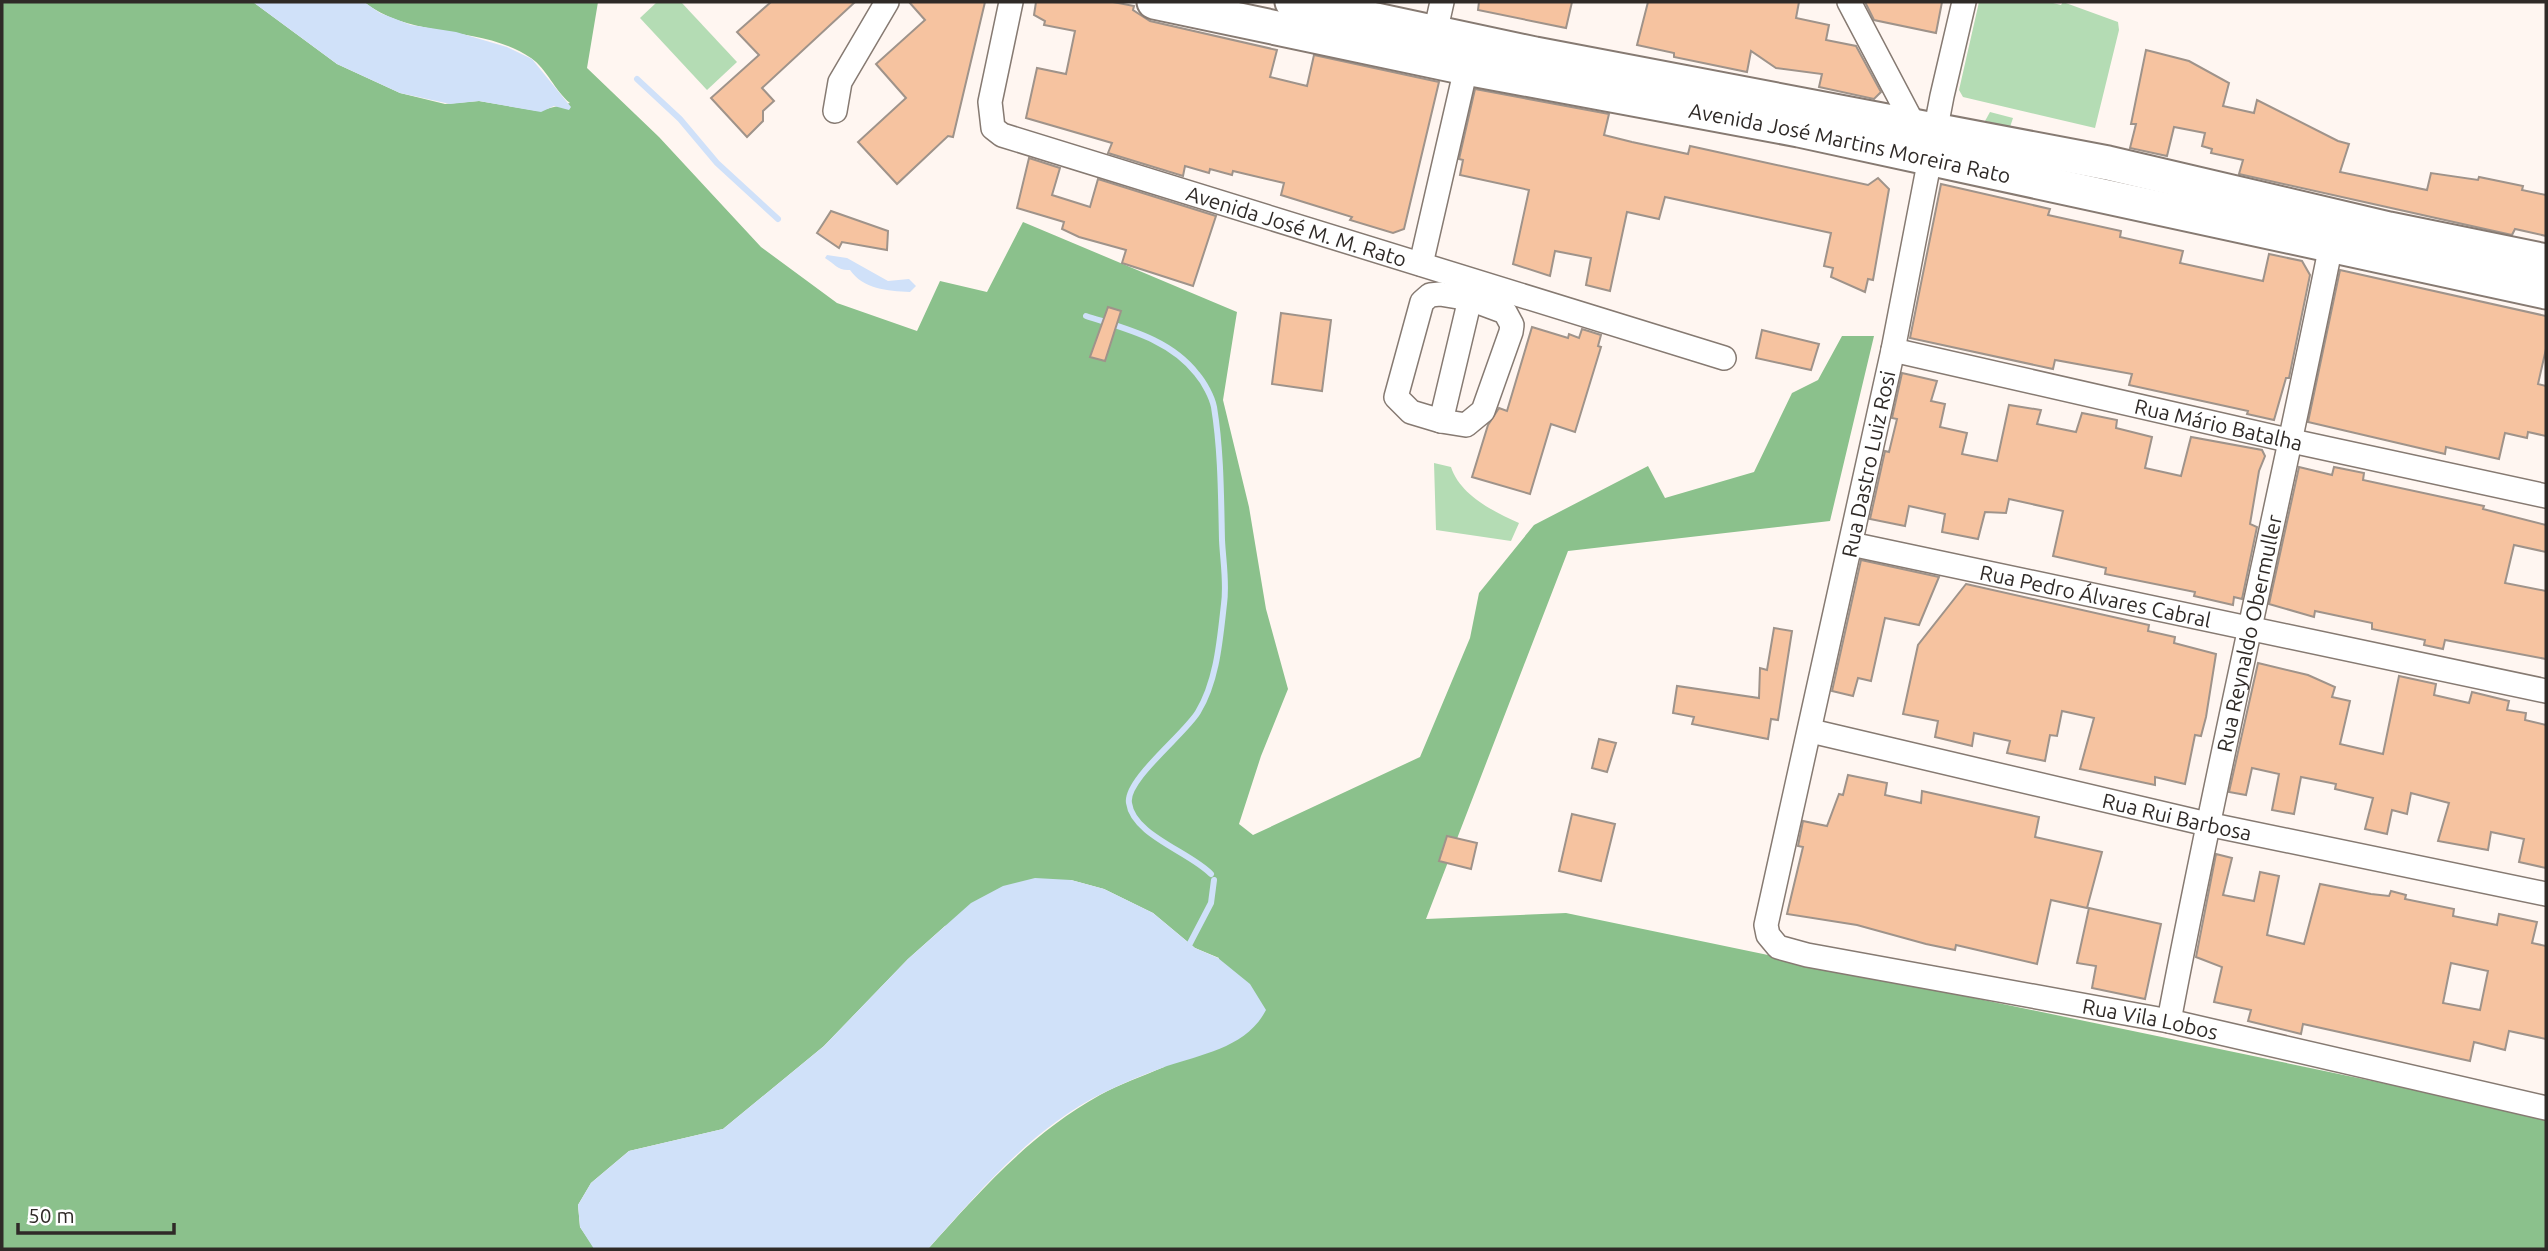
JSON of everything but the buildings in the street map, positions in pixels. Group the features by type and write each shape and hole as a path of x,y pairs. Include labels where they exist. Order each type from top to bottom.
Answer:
{"street":[{"path":"835,111 840,82 887,2"},
{"name":"Avenida José M. M. Rato","path":"1011,2 990,102 993,128 1002,135 1421,264 1472,290 1724,358"},
{"name":"Avenida José Martins Moreira Rato","path":"1154,2 1399,51 1466,68 1885,149 1928,139 2108,163 2389,229 2546,261"},
{"name":"Avenida José Martins Moreira Rato","path":"1292,2 1438,17 1500,45 1928,139 2330,245 2546,292"},
{"path":"1849,2 1928,139"},
{"name":"Rua Dastro Luiz Rosi","path":"1766,925 1811,731 1893,350 1928,139 1964,2"},
{"path":"1399,51 1423,49 1433,42 1438,17"},
{"path":"1421,264 1468,56 1480,49 1500,45"},
{"name":"Rua Reynaldo Obermuller","path":"2169,1021 2207,824 2292,442 2330,245"},
{"path":"1441,421 1472,290"},
{"path":"1472,290 1505,313 1511,325 1511,332 1483,411 1466,425 1411,412 1396,397 1422,302 1430,295 1472,290"},
{"name":"Rua Mário Batalha","path":"1893,350 2292,442 2546,496"},
{"name":"Rua Pedro Álvares Cabral","path":"1851,544 2546,691"},
{"name":"Rua Rui Barbosa","path":"1811,731 2207,824 2546,894"},
{"name":"Rua Vila Lobos","path":"1766,925 1773,942 1790,951 2169,1021 2546,1108"}],"green space":[{"path":"2,2 253,2 337,64 400,93 445,104 479,101 538,111 570,103 531,58 491,40 403,22 364,2 598,2 587,68 659,137 761,247 837,303 917,331 940,281 987,292 1023,222 1237,312 1223,400 1249,507 1266,609 1288,689 1261,756 1239,824 1253,835 1420,757 1470,638 1479,593 1534,525 1648,466 1665,498 1754,472 1792,393 1818,380 1842,336 1874,336 1830,521 1568,551 1426,919 1566,913 2546,1117 2546,1249 928,1249 1007,1165 1051,1127 1100,1095 1164,1067 1219,958 1195,948 1153,913 1104,889 1071,880 945,926 908,959 824,1046 723,1129 629,1151 591,1183 578,1205 580,1227 595,1249 2,1249"},
{"path":"657,2 681,2 737,62 707,90 640,18"},
{"path":"1979,2 2049,2 2061,5 2063,2 2118,22 2119,30 2095,128 1963,97 1959,90"},
{"path":"1990,112 2013,118 2010,127 1985,121"},
{"path":"1434,463 1451,467 1455,477 1470,494 1489,508 1519,523 1511,541 1436,530"}],"water":[{"path":"253,2 364,2 380,13 411,25 456,32 507,47 532,59 571,107 569,110 554,106 541,112 479,101 450,104 400,93 337,64"},
{"path":"827,255 847,258 888,281 909,279 916,286 910,292 876,288 862,281 850,270 837,267 825,258"},
{"path":"1035,878 1071,880 1104,889 1153,913 1195,948 1218,958 1250,984 1266,1010 1258,1023 1236,1041 1118,1086 1077,1107 1008,1162 928,1249 594,1249 580,1227 578,1205 591,1183 629,1151 723,1129 824,1046 908,959 971,903 1003,886"}],"waterway":[{"path":"637,79 680,119 717,163 778,219"},
{"path":"1086,316 1146,337 1174,352 1200,377 1214,407 1225,588 1217,660 1210,687 1198,712 1136,782 1130,793 1129,803 1133,814 1151,834 1211,874"},
{"path":"1187,949 1211,903 1214,880"}]}
